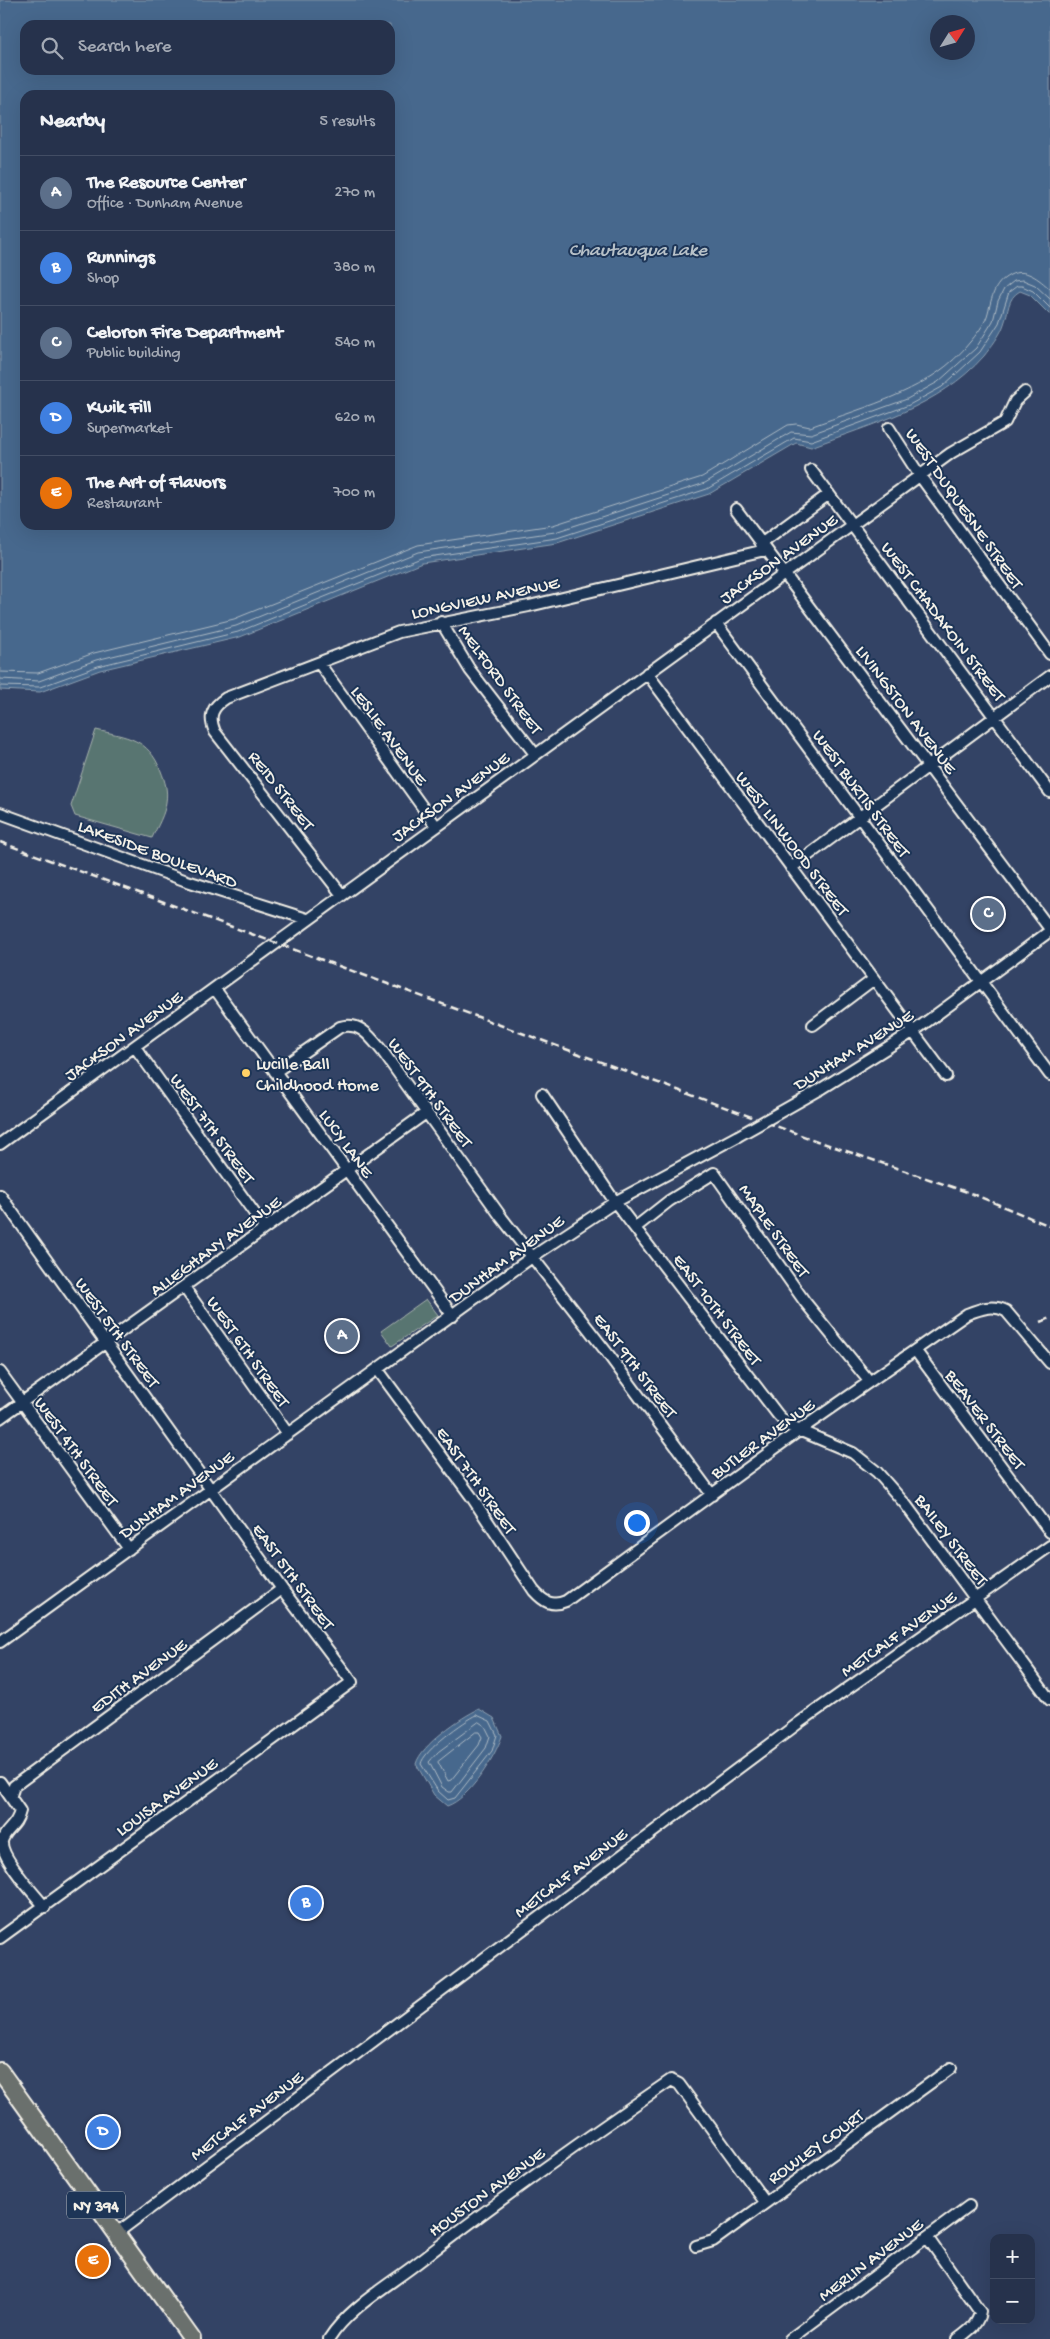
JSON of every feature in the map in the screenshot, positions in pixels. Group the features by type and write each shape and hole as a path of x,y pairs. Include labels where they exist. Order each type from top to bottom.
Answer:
{"main road":[{"name":"NY 394","path":"0,2071 117,2233 186,2337"}],"street":[{"name":"JACKSON AVENUE","path":"0,1144 215,989 307,919 951,453 1005,422 1015,401 1024,392"},
{"name":"WEST DUQUESNE STREET","path":"889,428 920,476 1050,654"},
{"name":"WEST CHADAKOIN STREET","path":"811,470 1050,792"},
{"path":"763,547 829,494"},
{"name":"LIVINGSTON AVENUE","path":"736,509 1050,930"},
{"name":"LONGVIEW AVENUE","path":"219,703 399,632 441,622 529,606 763,547"},
{"name":"MELFORD STREET","path":"441,622 470,670 535,754"},
{"name":"WEST BURTIS STREET","path":"716,623 1050,1075"},
{"name":"LESLIE AVENUE","path":"319,663 436,826"},
{"name":"WEST LINWOOD STREET","path":"647,673 946,1076"},
{"path":"791,868 1050,676"},
{"name":"REID STREET","path":"219,703 212,710 211,716 215,732 342,894"},
{"name":"LAKESIDE BOULEVARD","path":"0,812 184,880 307,919"},
{"name":"DUNHAM AVENUE","path":"0,1642 210,1488 378,1370 532,1257 615,1202 821,1089 914,1032 1050,930"},
{"path":"813,1025 874,979"},
{"name":"LUCY LANE","path":"215,989 453,1316"},
{"name":"WEST 9TH STREET","path":"275,1072 340,1027 354,1026 364,1030 532,1257"},
{"name":"WEST 7TH STREET","path":"135,1047 265,1228"},
{"name":"EAST 10TH STREET","path":"542,1094 615,1202 636,1227 778,1416 789,1426 800,1430"},
{"name":"ALLEGHANY AVENUE","path":"0,1418 426,1113"},
{"name":"MAPLE STREET","path":"636,1227 669,1201 714,1173 811,1309 869,1381"},
{"name":"WEST 5TH STREET","path":"0,1195 210,1488"},
{"name":"EAST 9TH STREET","path":"532,1257 608,1354 712,1495"},
{"name":"WEST 6TH STREET","path":"184,1287 288,1434"},
{"name":"BUTLER AVENUE","path":"553,1604 566,1602 800,1430 967,1314 982,1308 996,1307 1006,1311 1050,1363"},
{"name":"BEAVER STREET","path":"915,1350 1050,1532"},
{"name":"EAST 7TH STREET","path":"378,1370 471,1496 534,1591 543,1601 553,1604"},
{"name":"WEST 4TH STREET","path":"0,1372 129,1549"},
{"name":"BAILEY STREET","path":"800,1430 853,1453 876,1472 906,1505 1050,1700"},
{"name":"EAST 5TH STREET","path":"210,1488 282,1589 352,1682"},
{"name":"METCALF AVENUE","path":"117,2233 683,1808 800,1722 1050,1546"},
{"name":"EDITH AVENUE","path":"12,1791 282,1589"},
{"name":"LOUISA AVENUE","path":"0,1938 352,1682"},
{"path":"0,1782 12,1791 20,1812 18,1822 4,1836 1,1844 2,1852 16,1872 45,1906"},
{"name":"ROWLEY COURT","path":"696,2246 713,2241 951,2068"},
{"name":"HOUSTON AVENUE","path":"329,2339 340,2324 356,2310 441,2244 586,2138 671,2080 679,2084 765,2202"},
{"name":"MERLIN AVENUE","path":"790,2339 969,2206"},
{"path":"928,2237 980,2312 978,2320 972,2329 958,2339"}],"green space":[{"path":"96,730 127,737 143,745 156,760 165,782 167,798 162,816 152,838 75,816 71,806"},
{"path":"426,1299 438,1315 392,1346 381,1331"}],"water":[{"name":"Chautauqua Lake","path":"0,0 1050,0 1050,315 1030,295 1020,291 1013,297 1003,328 990,349 966,374 947,388 926,401 881,422 811,447 796,443 709,494 557,543 422,563 240,637 100,670 40,692 0,690"},
{"path":"479,1709 494,1718 502,1736 494,1755 480,1776 464,1795 447,1806 434,1795 416,1764 419,1757 433,1740 462,1718"}],"railway":[{"path":"0,842 817,1141 973,1194 1050,1226"},
{"path":"1041,1322 1050,1318"}],"place":[{"name":"Celoron Fire Department","path":"988,914"},
{"name":"Lucille Ball Childhood Home","path":"246,1073"},
{"name":"The Resource Center","path":"342,1336"},
{"name":"Runnings","path":"306,1903"},
{"name":"Kwik Fill","path":"103,2132"},
{"name":"The Art of Flavors","path":"93,2261"}]}
